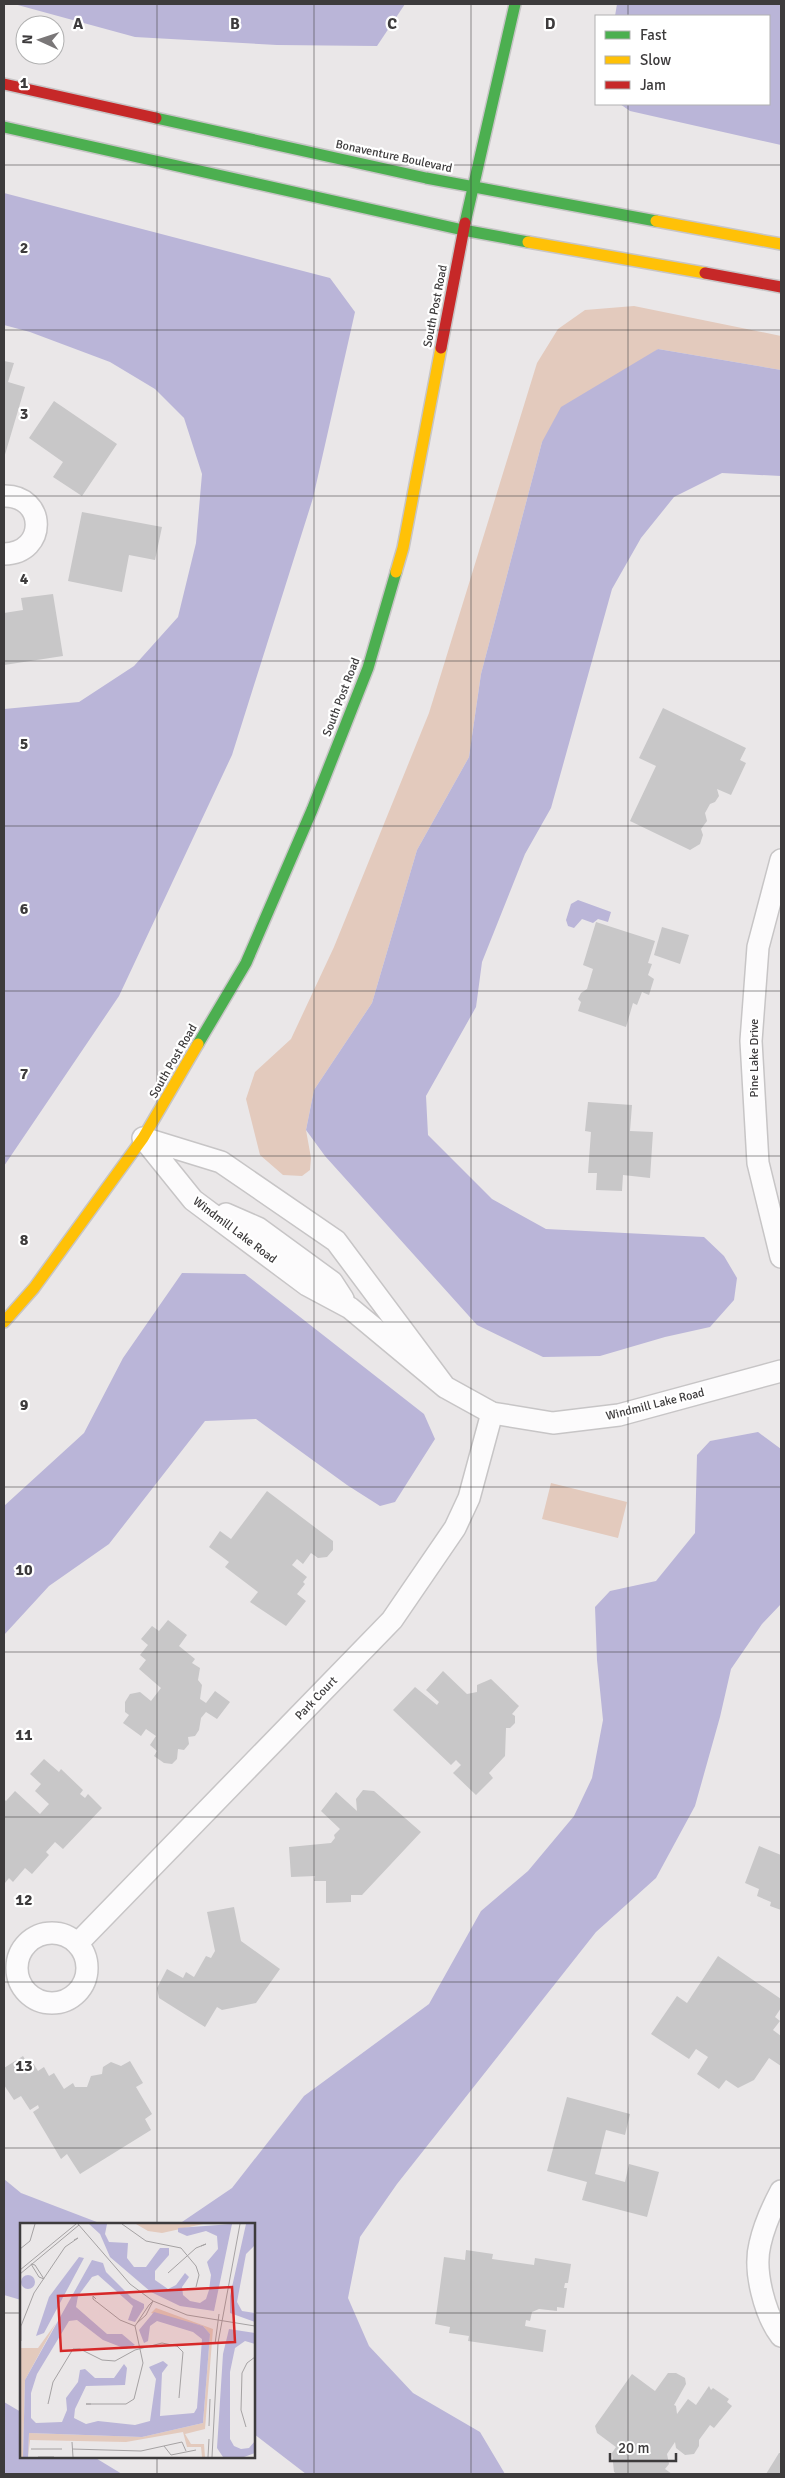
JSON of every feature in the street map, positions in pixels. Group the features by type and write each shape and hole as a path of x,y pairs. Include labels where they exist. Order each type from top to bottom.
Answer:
{"main road":[{"name":"South Post Road","path":"4,1322 34,1288 143,1138 246,963 312,810 368,668 403,548 464,230 515,4"},
{"name":"Bonaventure Boulevard","path":"4,84 473,187 781,244"},
{"path":"4,127 464,230 781,287"}],"street":[{"path":"4,496 12,496 23,500 31,508 36,518 36,530 32,541 24,549 14,554 4,554"},
{"name":"Pine Lake Drive","path":"781,860 758,947 751,1041 758,1163 781,1257"},
{"name":"Windmill Lake Road","path":"143,1138 194,1200 307,1285 350,1308 445,1387 492,1413 553,1423 619,1415 781,1371"},
{"name":"Windmill Lake Road","path":"143,1138 221,1162 336,1241 445,1387"},
{"name":"Park Court","path":"78,1943 392,1620 455,1528 469,1498 492,1413"},
{"path":"781,2191 772,2208 759,2246 760,2281 766,2308 781,2336"}],"shaded area":[{"path":"14,4 405,4 377,46 277,45 135,37 65,18 65,15 54,15"},
{"path":"617,4 781,4 781,145 630,111 621,105 770,105 770,15 615,15"},
{"path":"4,193 330,278 355,312 313,498 232,755 119,996 4,1166 4,709 79,702 134,666 178,617 196,543 202,474 184,418 155,389 110,362 30,332 4,325"},
{"path":"634,306 781,336 781,370 658,349 542,442 481,674 469,757 417,850 372,1003 314,1090 306,1130 311,1158 310,1170 302,1176 283,1175 260,1155 246,1099 255,1072 291,1039 334,947 429,713 537,363 558,329 585,310"},
{"path":"658,349 781,370 781,476 722,473 674,497 641,538 612,589 551,808 525,854 482,962 476,1007 426,1096 428,1135 492,1199 546,1229 704,1237 724,1256 737,1278 734,1300 710,1327 665,1337 600,1356 543,1357 477,1325 325,1156 306,1130 314,1090 372,1003 417,850 469,757 481,674 542,442 561,407"},
{"path":"578,900 611,912 608,922 598,919 593,923 582,919 574,928 568,926 566,920 571,904"},
{"path":"182,1273 245,1274 424,1414 435,1439 395,1502 380,1506 347,1485 256,1419 205,1421 109,1544 49,1586 4,1635 4,1506 84,1433 123,1358"},
{"path":"758,1432 781,1449 781,1604 762,1624 731,1669 720,1717 695,1806 656,1878 596,1932 397,2184 360,2237 348,2298 369,2346 413,2393 480,2432 505,2474 306,2474 255,2435 255,2223 180,2223 232,2188 304,2096 429,2004 481,1911 528,1871 574,1816 592,1778 603,1720 597,1660 595,1607 610,1591 656,1581 695,1533 697,1455 710,1441"},
{"path":"551,1483 627,1502 618,1538 542,1519"},
{"path":"4,2179 21,2193 99,2223 20,2223 20,2300 4,2295"},
{"path":"4,2402 20,2411 20,2458 96,2458 122,2474 4,2474"}],"building":[{"path":"4,361 14,363 8,382 25,387 4,458"},
{"path":"54,401 117,444 82,496 53,477 63,462 29,438"},
{"path":"82,512 162,527 155,560 129,555 122,592 68,581"},
{"path":"53,594 63,656 4,665 4,613 23,610 21,598"},
{"path":"663,708 746,748 740,760 746,763 731,795 717,789 719,796 715,802 710,804 705,813 707,821 701,829 703,835 700,844 690,850 630,821 656,766 639,758"},
{"path":"596,922 655,941 648,963 652,964 648,975 654,979 649,995 642,992 637,1005 633,1003 626,1027 578,1011 581,1002 578,999 581,993 587,989 593,969 583,965"},
{"path":"662,927 689,935 680,964 654,955"},
{"path":"588,1102 632,1105 630,1131 653,1132 650,1178 623,1175 622,1191 596,1190 597,1173 588,1173 591,1132 585,1131"},
{"path":"267,1491 333,1541 333,1550 327,1557 318,1558 311,1553 303,1564 297,1559 292,1565 307,1577 303,1582 305,1584 297,1594 306,1601 286,1626 250,1602 258,1592 225,1567 229,1562 209,1547 220,1531 231,1539"},
{"path":"168,1620 187,1635 179,1646 195,1659 192,1663 200,1668 198,1680 202,1685 200,1699 206,1703 215,1691 230,1702 217,1719 206,1712 201,1718 199,1730 195,1736 188,1737 189,1744 184,1750 178,1749 177,1759 172,1764 164,1763 154,1756 157,1751 150,1745 156,1736 146,1729 141,1736 123,1723 129,1715 125,1712 125,1702 130,1694 140,1692 151,1701 161,1688 139,1669 146,1660 140,1655 148,1645 141,1639 152,1626 159,1631"},
{"path":"443,1671 467,1694 477,1692 477,1685 491,1679 519,1706 512,1714 515,1716 515,1723 510,1728 506,1728 505,1756 489,1773 493,1778 476,1795 453,1773 461,1765 456,1760 451,1765 393,1710 415,1687 437,1705 439,1702 426,1690"},
{"path":"44,1759 59,1772 61,1769 83,1790 80,1794 85,1798 88,1794 102,1808 63,1849 55,1842 46,1852 49,1855 32,1874 25,1868 13,1882 9,1878 5,1883 4,1799 6,1801 15,1791 40,1814 49,1804 35,1791 41,1784 30,1774"},
{"path":"363,1790 374,1791 421,1832 362,1895 351,1895 351,1902 326,1903 326,1881 314,1881 315,1876 291,1877 289,1847 331,1843 335,1838 334,1835 340,1829 321,1811 336,1792 357,1811 356,1799"},
{"path":"759,1846 781,1855 781,1910 770,1906 771,1902 757,1896 759,1889 745,1883"},
{"path":"234,1907 241,1941 280,1969 256,2003 222,2010 217,2007 205,2027 159,1998 157,1988 167,1969 183,1978 186,1972 194,1977 206,1956 211,1958 215,1951 207,1912"},
{"path":"718,1956 781,1999 781,2008 775,2017 780,2021 773,2030 781,2036 781,2066 769,2058 754,2080 738,2088 726,2080 719,2089 697,2074 708,2057 696,2049 689,2059 651,2034 677,1996 687,2003"},
{"path":"23,2056 29,2066 33,2063 38,2071 44,2067 49,2076 54,2073 64,2089 73,2083 75,2087 87,2087 91,2076 102,2074 103,2067 111,2062 121,2066 130,2061 143,2083 136,2087 152,2114 145,2119 151,2130 80,2174 67,2154 61,2159 33,2112 39,2108 38,2105 30,2110 21,2096 14,2100 4,2085 4,2068"},
{"path":"567,2097 630,2114 625,2135 606,2130 595,2174 625,2182 629,2164 659,2172 647,2217 582,2200 587,2182 547,2171"},
{"path":"466,2250 493,2254 492,2259 534,2265 535,2258 571,2264 568,2283 565,2283 564,2288 567,2288 564,2308 557,2307 557,2311 539,2309 532,2312 530,2321 526,2320 525,2326 546,2330 543,2352 468,2341 469,2336 449,2333 450,2327 435,2324 444,2257 465,2260"},
{"path":"668,2373 676,2373 685,2378 686,2384 674,2405 676,2406 677,2414 688,2399 696,2405 709,2386 711,2390 713,2388 729,2399 727,2402 732,2406 714,2428 710,2425 699,2440 699,2446 694,2454 685,2455 676,2448 675,2442 667,2454 669,2464 665,2469 672,2474 617,2474 614,2472 612,2453 616,2447 597,2433 595,2426 632,2374 655,2391"},
{"path":"779,2453 781,2453 781,2474 766,2474"}],"traffic: fast":[{"path":"465,223 515,4"},
{"path":"156,118 426,178 656,221"},
{"path":"4,127 463,230 528,242"},
{"path":"198,1044 246,963 312,810 368,668 396,572"}],"traffic: slow":[{"path":"656,221 781,244"},
{"path":"528,242 705,273"},
{"path":"396,572 403,548 441,348"},
{"path":"4,1322 34,1288 143,1138 198,1044"}],"traffic: jam":[{"path":"4,84 156,118"},
{"path":"441,348 465,223"},
{"path":"705,273 781,287"}]}
